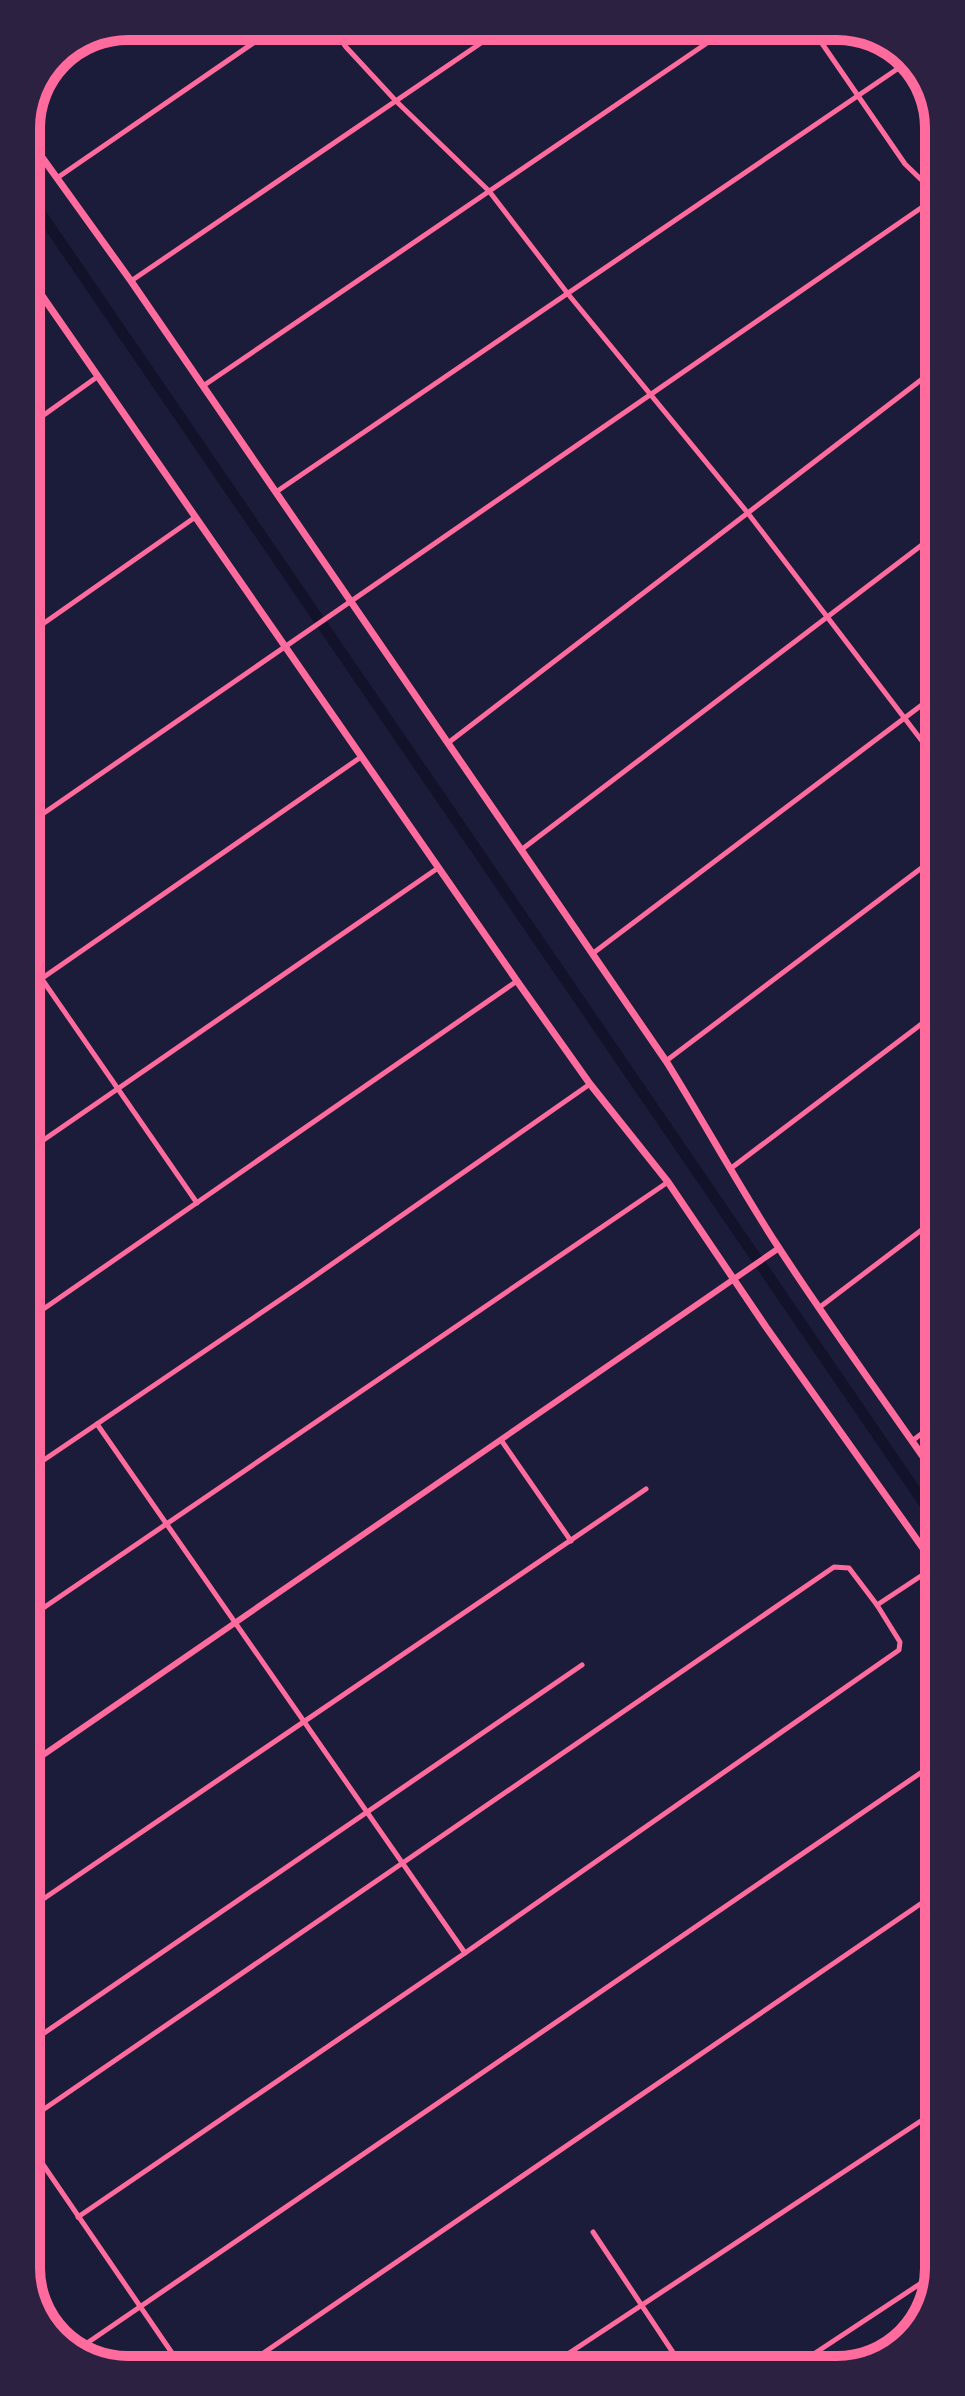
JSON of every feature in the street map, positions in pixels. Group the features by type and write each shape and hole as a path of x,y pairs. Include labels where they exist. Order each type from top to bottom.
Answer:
{"main road":[{"path":"40,154 131,281 666,1061 729,1170 779,1248 925,1460"},
{"path":"40,293 517,981 590,1084 668,1182 766,1327 925,1550"}],"street":[{"path":"57,178 258,40"},
{"path":"341,40 396,101 489,191 568,294 747,512 925,745"},
{"path":"131,281 485,40"},
{"path":"203,386 711,40"},
{"path":"820,40 905,164 925,183"},
{"path":"276,492 900,67"},
{"path":"40,816 925,205"},
{"path":"40,418 97,377"},
{"path":"448,743 925,377"},
{"path":"40,626 194,518"},
{"path":"521,850 925,543"},
{"path":"592,954 925,703"},
{"path":"42,979 361,757"},
{"path":"666,1061 925,865"},
{"path":"40,1142 438,868"},
{"path":"40,976 197,1203"},
{"path":"40,1311 517,981"},
{"path":"729,1170 925,1021"},
{"path":"40,1463 590,1084"},
{"path":"40,1610 668,1182"},
{"path":"820,1307 925,1227"},
{"path":"40,1757 779,1248"},
{"path":"97,1424 465,1953"},
{"path":"912,1441 925,1431"},
{"path":"501,1440 571,1541"},
{"path":"40,1901 646,1489"},
{"path":"40,2112 834,1567 849,1568 900,1642 899,1650 465,1953 78,2217"},
{"path":"877,1605 925,1575"},
{"path":"40,2036 582,1665"},
{"path":"85,2344 925,1770"},
{"path":"258,2356 925,1901"},
{"path":"565,2356 925,2118"},
{"path":"40,2160 174,2356"},
{"path":"593,2232 675,2356"},
{"path":"811,2356 923,2282"}],"waterway":[{"path":"40,212 925,1504"}]}
